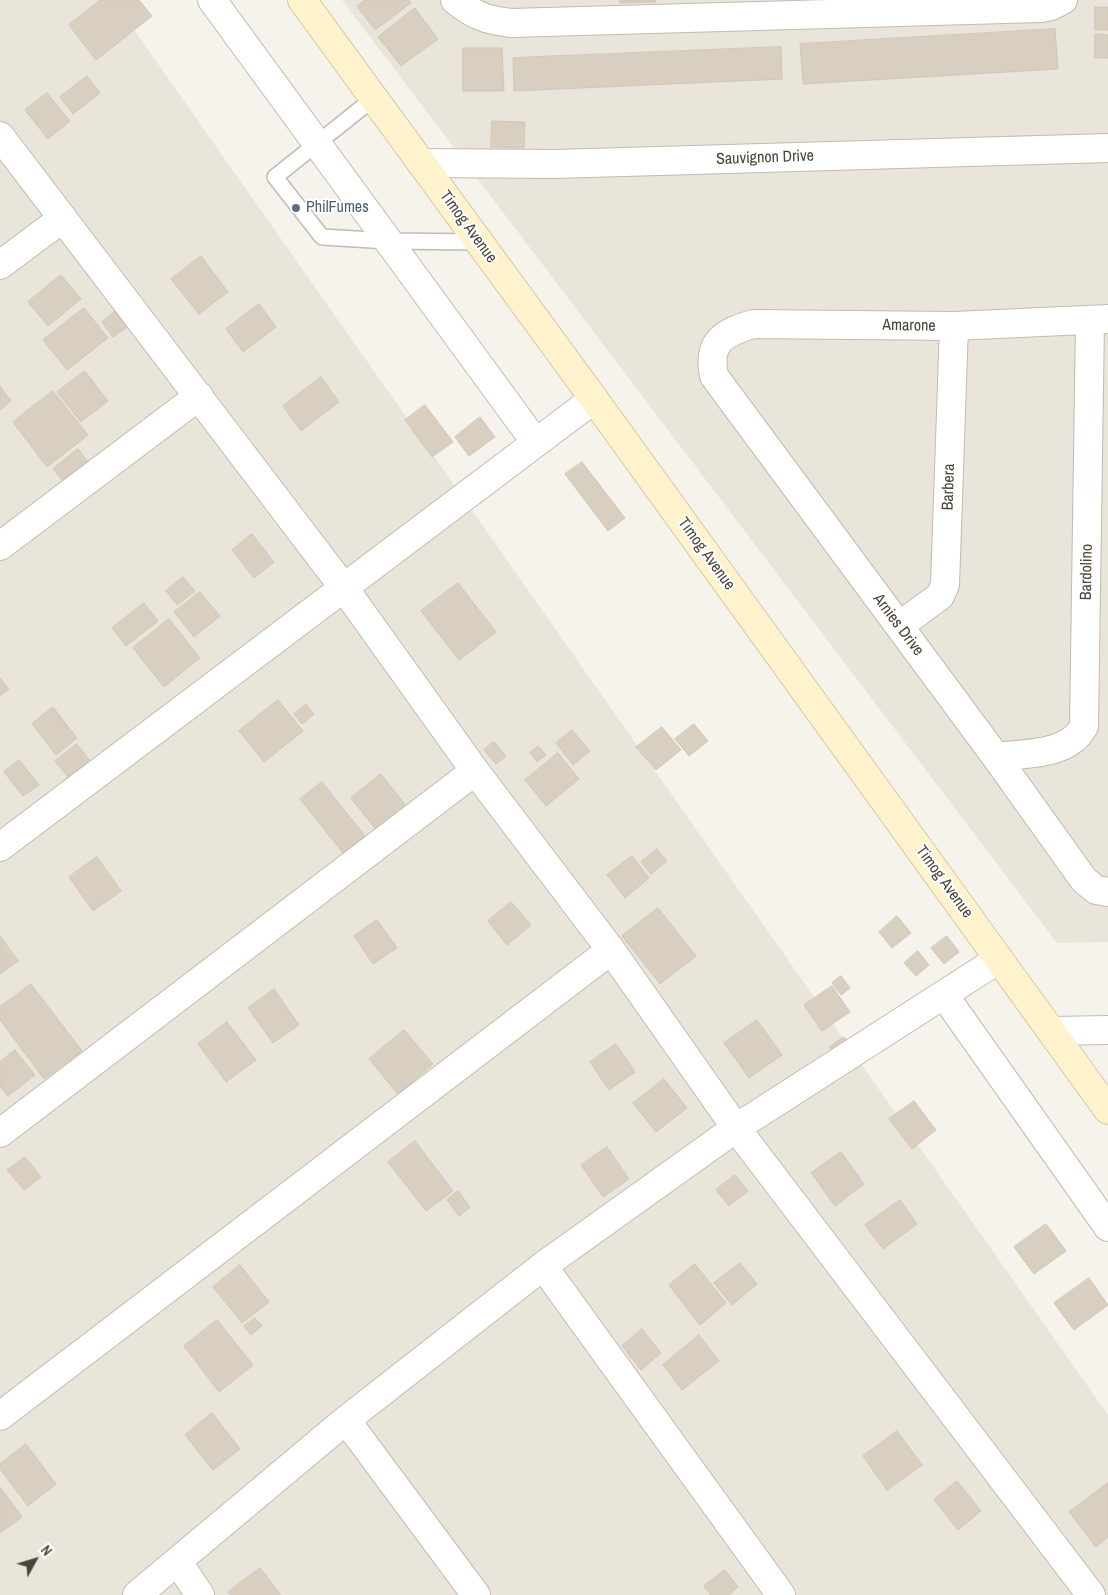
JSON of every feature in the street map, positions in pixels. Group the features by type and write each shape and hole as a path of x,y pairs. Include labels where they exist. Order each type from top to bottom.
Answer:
{"main road":[{"name":"Timog Avenue","path":"302,0 480,242 1108,1110"}],"street":[{"path":"212,0 536,443"},
{"path":"454,0 488,21 511,23 579,10 1041,8 1051,6 1063,0"},
{"path":"0,136 200,396 344,588 475,771 611,950 736,1128 1091,1595"},
{"name":"Sauvignon Drive","path":"421,163 555,164 1108,148"},
{"path":"0,266 63,218"},
{"name":"Amarone","path":"716,344 729,331 753,324 954,326 1099,319"},
{"name":"Bardolino","path":"996,756 1058,748 1071,743 1084,726 1099,319"},
{"name":"Barbera","path":"898,626 940,596 945,585 954,326"},
{"name":"Arnies Drive","path":"716,344 711,361 714,376 996,756 1084,880 1096,890 1108,892"},
{"path":"0,546 200,396"},
{"path":"0,847 594,399"},
{"path":"0,1134 475,771"},
{"path":"0,1416 611,950"},
{"path":"137,1595 346,1420 543,1266 736,1128 999,959"},
{"path":"944,995 1108,1227"},
{"path":"1051,1031 1108,1030"},
{"path":"543,1266 781,1595"},
{"path":"346,1420 476,1595"},
{"path":"178,1562 200,1595"}],"lane":[{"path":"374,98 275,177 322,236 389,241 480,242"}],"shaded area":[{"path":"0,0 113,0 1108,1415 1108,1595 0,1595"},
{"path":"342,0 1108,0 1108,942 1057,943"}],"building":[{"path":"100,0 139,0 152,16 96,60 69,25"},
{"path":"365,0 409,0 411,3 375,30 357,6"},
{"path":"620,0 656,0 656,2 620,3"},
{"path":"1095,7 1108,7 1108,30 1095,30"},
{"path":"415,8 438,39 401,66 378,37"},
{"path":"1055,29 1058,69 803,84 800,44"},
{"path":"1095,34 1108,35 1108,58 1095,58"},
{"path":"781,47 782,79 514,91 513,58"},
{"path":"463,48 502,48 504,91 463,91"},
{"path":"87,76 100,93 73,114 60,97"},
{"path":"47,93 70,121 48,139 25,110"},
{"path":"492,121 525,122 524,148 491,147"},
{"path":"201,256 228,292 199,314 171,279"},
{"path":"61,275 81,299 48,326 28,302"},
{"path":"259,304 276,327 243,352 226,329"},
{"path":"84,308 108,338 67,370 43,340"},
{"path":"118,309 130,325 113,337 102,322"},
{"path":"85,371 108,401 81,422 57,392"},
{"path":"321,377 339,402 301,431 283,406"},
{"path":"0,386 11,401 0,410"},
{"path":"53,391 88,435 47,467 13,422"},
{"path":"425,405 453,442 432,457 405,420"},
{"path":"480,417 495,437 469,456 455,437"},
{"path":"78,449 88,462 63,481 53,469"},
{"path":"582,462 625,518 608,531 565,474"},
{"path":"252,534 274,562 254,578 232,550"},
{"path":"183,577 195,591 177,605 166,591"},
{"path":"458,583 496,632 459,660 421,611"},
{"path":"200,592 220,616 194,637 174,612"},
{"path":"144,603 158,621 126,646 112,628"},
{"path":"169,619 200,658 164,687 133,648"},
{"path":"0,678 9,689 0,696"},
{"path":"278,700 303,731 264,762 239,731"},
{"path":"306,704 314,714 302,724 294,714"},
{"path":"53,707 77,738 56,755 32,724"},
{"path":"694,724 708,741 689,756 675,739"},
{"path":"662,727 681,750 656,770 636,747"},
{"path":"572,730 590,751 573,765 556,743"},
{"path":"494,742 506,756 496,764 484,750"},
{"path":"77,744 93,765 72,782 55,761"},
{"path":"538,746 546,755 537,762 530,753"},
{"path":"558,753 579,779 546,806 525,780"},
{"path":"19,760 39,785 23,796 4,772"},
{"path":"381,774 407,807 377,831 351,798"},
{"path":"322,782 365,836 343,853 300,799"},
{"path":"657,849 667,861 651,874 641,862"},
{"path":"632,856 649,878 625,898 607,875"},
{"path":"97,857 121,891 93,911 69,877"},
{"path":"511,902 531,925 507,945 488,921"},
{"path":"658,908 696,956 660,984 622,936"},
{"path":"897,916 911,933 892,948 879,932"},
{"path":"377,920 397,948 373,964 354,936"},
{"path":"0,936 18,961 0,974"},
{"path":"947,936 959,952 944,964 931,948"},
{"path":"918,951 929,965 916,976 904,963"},
{"path":"841,976 850,988 841,995 832,983"},
{"path":"31,984 82,1051 44,1079 0,1020 0,1007"},
{"path":"832,986 850,1012 822,1031 804,1005"},
{"path":"274,989 299,1025 273,1043 248,1008"},
{"path":"757,1020 782,1055 749,1078 724,1043"},
{"path":"227,1022 256,1060 226,1082 198,1044"},
{"path":"404,1030 433,1064 398,1094 369,1059"},
{"path":"844,1037 850,1044 836,1055 830,1047"},
{"path":"616,1044 635,1072 609,1090 590,1062"},
{"path":"15,1050 35,1075 8,1096 0,1087 0,1062"},
{"path":"664,1079 687,1108 656,1132 633,1103"},
{"path":"914,1101 936,1130 912,1149 889,1119"},
{"path":"415,1141 453,1191 426,1211 388,1162"},
{"path":"607,1147 629,1179 603,1197 581,1165"},
{"path":"841,1152 864,1184 835,1206 811,1173"},
{"path":"25,1157 41,1177 24,1190 7,1170"},
{"path":"735,1175 748,1191 729,1206 716,1190"},
{"path":"458,1191 470,1207 459,1216 447,1200"},
{"path":"900,1200 917,1224 883,1249 865,1225"},
{"path":"1046,1224 1066,1251 1034,1274 1014,1247"},
{"path":"740,1263 757,1284 732,1305 714,1283"},
{"path":"695,1264 726,1303 700,1325 669,1285"},
{"path":"240,1265 269,1302 242,1323 213,1287"},
{"path":"1089,1278 1108,1305 1074,1330 1054,1303"},
{"path":"255,1318 262,1326 251,1335 244,1326"},
{"path":"217,1320 253,1365 219,1392 184,1346"},
{"path":"642,1329 661,1353 641,1370 622,1346"},
{"path":"699,1335 719,1361 682,1390 663,1365"},
{"path":"212,1413 240,1449 213,1470 185,1435"},
{"path":"897,1431 922,1465 887,1490 863,1456"},
{"path":"26,1444 56,1484 28,1506 0,1469 0,1464"},
{"path":"957,1481 981,1511 958,1530 934,1500"},
{"path":"1108,1483 1108,1537 1096,1547 1069,1512"},
{"path":"0,1487 22,1517 0,1533"},
{"path":"260,1568 281,1595 231,1595 228,1592"},
{"path":"725,1570 738,1587 729,1595 711,1595 704,1586"}],"place":[{"name":"PhilFumes","path":"296,208"}]}
